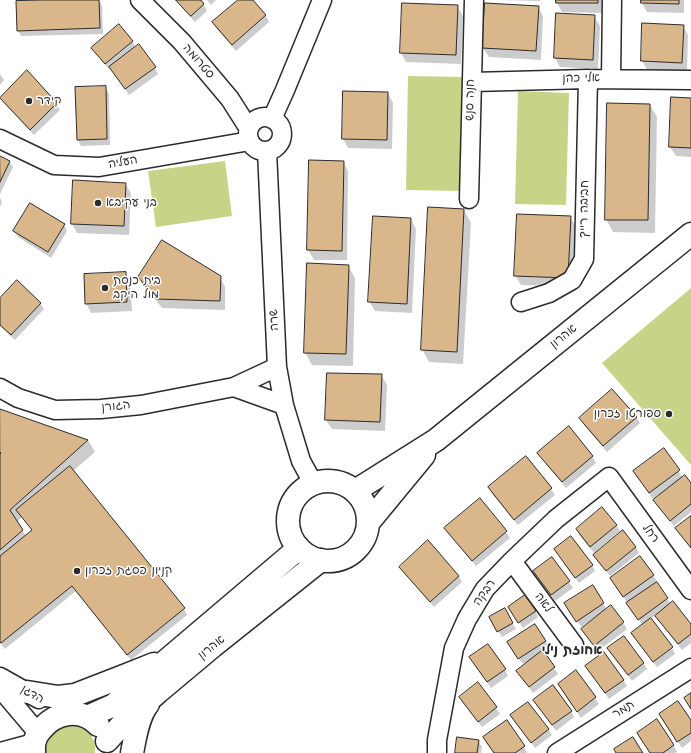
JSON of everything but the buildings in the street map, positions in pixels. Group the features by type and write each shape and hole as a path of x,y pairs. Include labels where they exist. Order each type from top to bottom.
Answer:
{"street":[{"name":"סטרומה","path":"140,0 182,42 230,99 249,135"},
{"path":"272,119 322,0"},
{"name":"חנה סנש","path":"470,199 474,0"},
{"path":"611,79 612,0"},
{"name":"אלי כהן","path":"472,82 588,79 691,80"},
{"name":"חביבה רייך","path":"521,302 550,293 572,280 584,260 588,79"},
{"path":"261,118 272,119 280,126 282,137 280,142 277,147 272,150 261,151 256,149 249,135 252,124 261,118"},
{"name":"העליה","path":"0,139 54,165 99,167 249,135"},
{"name":"שרה","path":"267,151 277,367 284,405 301,460 314,483"},
{"name":"אהרון","path":"355,491 436,440 691,234"},
{"name":"הגורן","path":"0,388 18,398 55,410 101,409 141,405 234,387 277,367"},
{"path":"234,387 284,405"},
{"name":"אהרון","path":"368,522 436,440"},
{"name":"רבקה","path":"437,753 437,740 454,648 467,619 485,589 556,519 609,477"},
{"name":"רחל","path":"609,477 691,590"},
{"path":"322,481 334,481 345,484 355,491 363,500 367,512 368,522 364,538 357,549 346,556 334,560 321,560 309,556 299,548 292,538 288,526 289,514 293,502 300,492 314,483 322,481"},
{"name":"אהרון","path":"87,717 114,705 299,548"},
{"name":"אהרון","path":"108,747 125,721 158,692 321,560"},
{"name":"לאה","path":"512,561 574,645"},
{"path":"27,692 58,697 75,695 173,655"},
{"name":"תמר","path":"557,753 691,668"},
{"name":"הדגן","path":"0,676 64,714"},
{"name":"הדגן","path":"0,688 35,743"},
{"path":"132,753 136,731 145,708 158,692"},
{"path":"0,752 35,743 44,725 54,718 64,714 76,714 87,717 96,723 104,732 108,747"}],"green space":[{"path":"408,76 464,77 462,191 406,190"},
{"path":"518,91 569,93 566,205 515,204"},
{"path":"225,161 232,216 156,227 148,171"},
{"name":"ספורטן זכרון","path":"691,288 691,465 602,363"},
{"path":"74,724 84,729 93,738 95,753 44,753 47,737 64,725"}],"place":[{"name":"קידר","path":"29,101"},
{"name":"בני עקיבא","path":"98,203"},
{"name":"בית כנסת מול היקב","path":"105,288"},
{"name":"ספורטן זכרון","path":"669,414"},
{"name":"קניון פסגת זכרון","path":"77,571"}],"district":[{"name":"אחוזת נילי","path":"572,651"}]}
